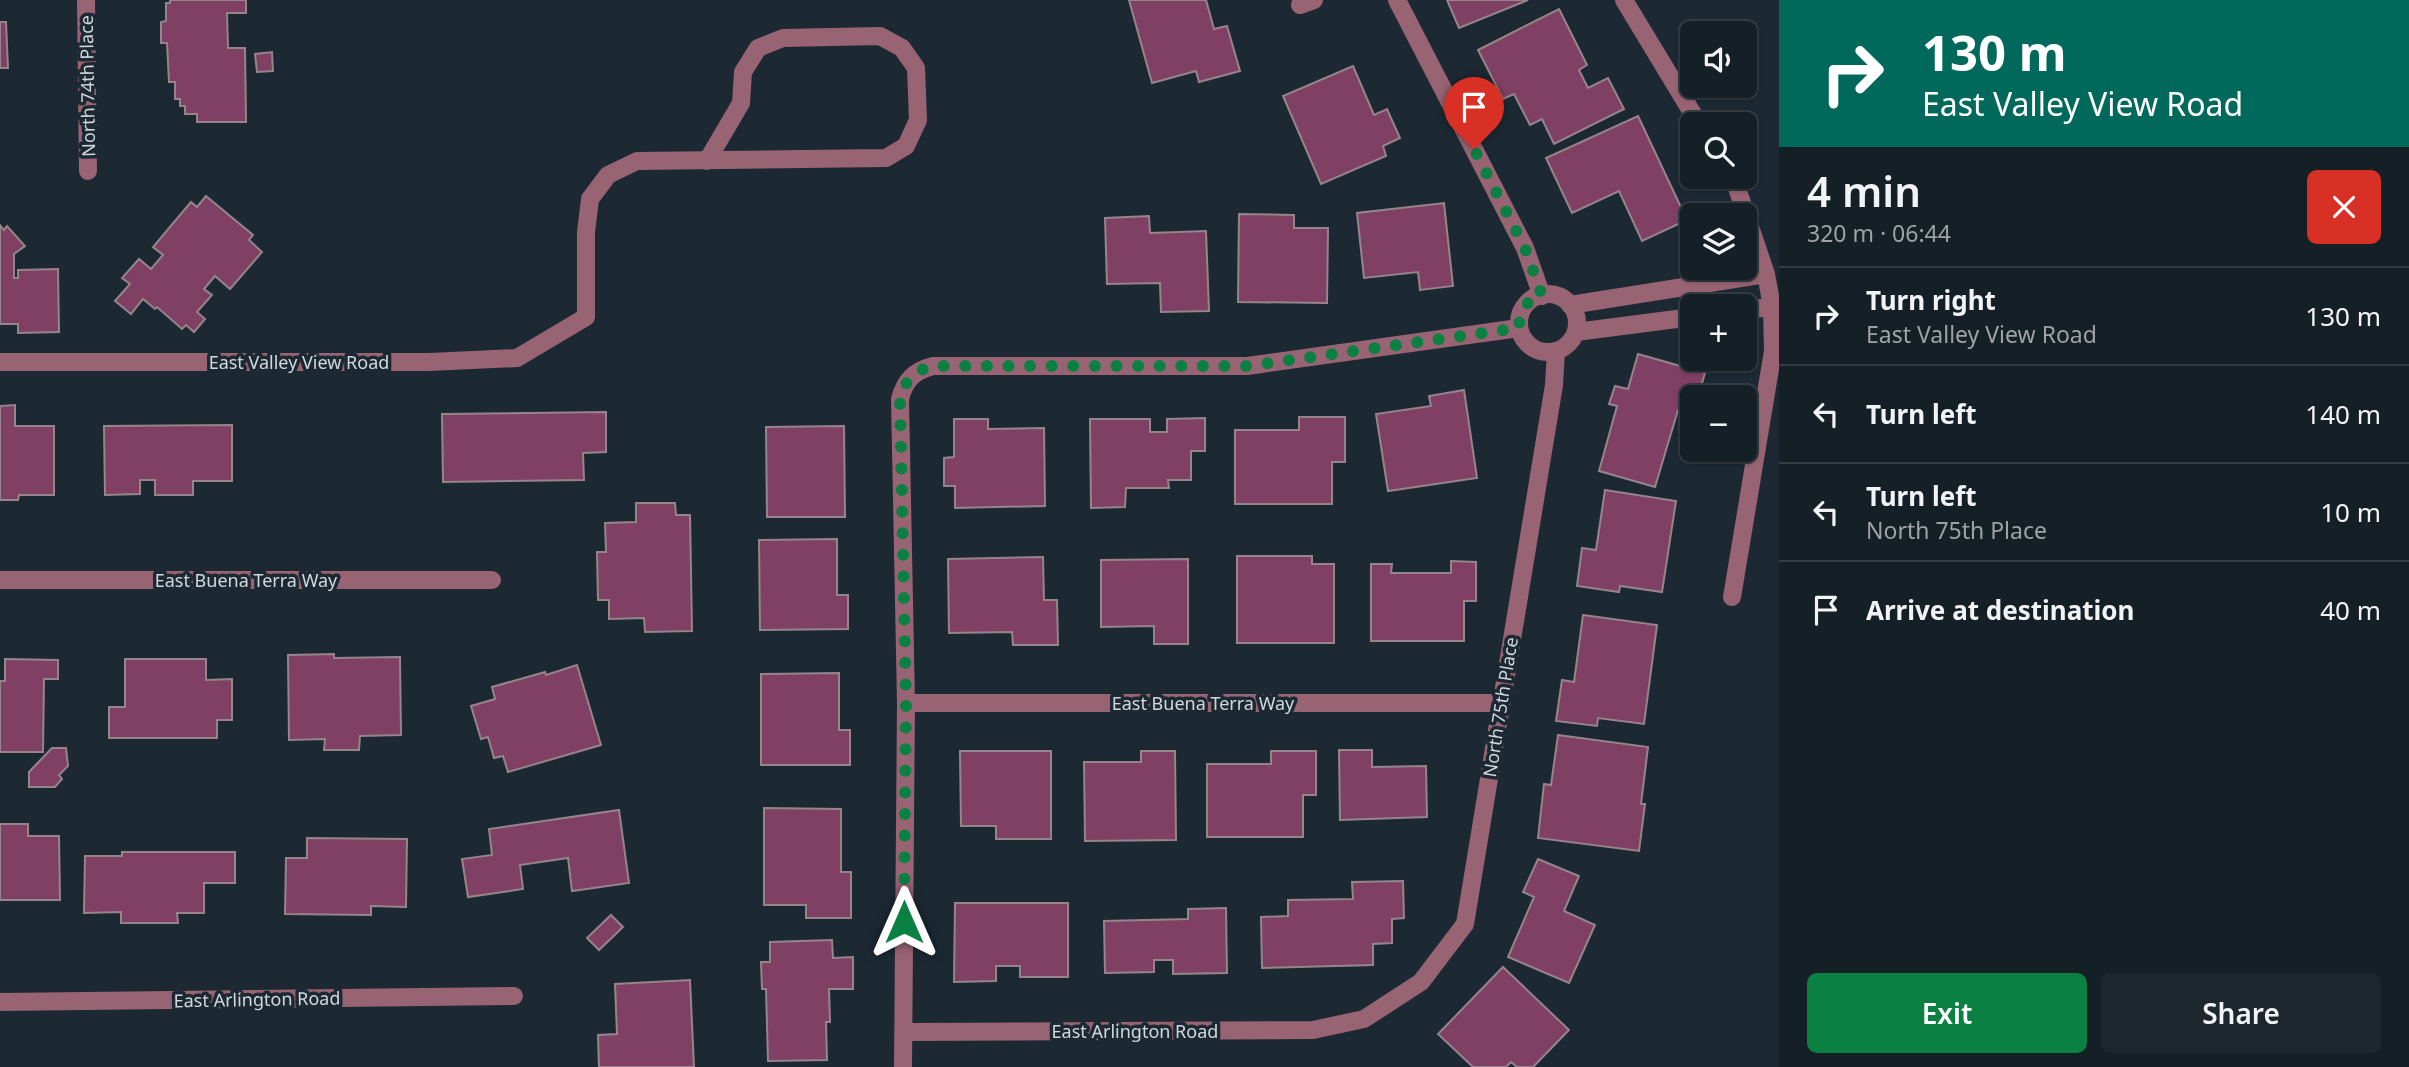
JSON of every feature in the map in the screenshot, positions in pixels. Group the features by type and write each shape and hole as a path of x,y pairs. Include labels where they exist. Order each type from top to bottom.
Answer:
{"street":[{"name":"North 74th Place","path":"86,0 88,172"},
{"path":"1397,0 1525,248 1542,296"},
{"path":"1624,0 1692,112"},
{"path":"880,36 902,48 916,68 918,120 906,146 886,159 707,161 741,103 743,72 758,48 783,38 880,36"},
{"name":"East Valley View Road","path":"0,362 429,362 517,358 586,317 586,233 590,199 608,175 637,161 707,161"},
{"path":"1732,597 1773,351 1772,307 1766,274 1737,189"},
{"path":"1570,305 1766,274"},
{"path":"1555,295 1570,305 1575,313 1576,332 1572,340 1556,351 1546,352 1528,345 1519,328 1519,319 1528,302 1542,296 1555,295"},
{"path":"1757,309 1772,307"},
{"path":"1576,332 1680,319"},
{"path":"903,1067 906,703 900,399 909,378 920,369 933,366 1247,366 1519,328"},
{"name":"North 75th Place","path":"1364,1019 1420,982 1465,924 1554,385 1556,351"},
{"name":"East Buena Terra Way","path":"0,580 492,580"},
{"name":"East Buena Terra Way","path":"906,703 1500,703"},
{"name":"East Arlington Road","path":"0,1002 514,996"},
{"name":"East Arlington Road","path":"904,1032 1313,1030 1364,1019"}],"building":[{"path":"170,0 246,0 246,13 227,13 228,48 245,48 246,122 197,122 197,114 185,114 185,106 180,106 180,99 175,99 175,82 169,82 167,43 161,43 161,22 166,21 166,3 170,3"},
{"path":"1129,0 1206,0 1214,29 1227,26 1240,71 1199,82 1196,71 1152,83"},
{"path":"1447,0 1528,0 1459,28"},
{"path":"1559,9 1587,65 1579,70 1588,88 1608,78 1624,109 1554,144 1542,119 1530,125 1514,94 1503,99 1478,50"},
{"path":"0,22 6,22 8,68 0,68"},
{"path":"272,52 273,71 257,72 255,54"},
{"path":"1353,66 1374,115 1387,109 1400,138 1383,146 1386,156 1321,184 1283,96"},
{"path":"1638,116 1680,205 1680,223 1642,241 1619,191 1572,213 1546,158"},
{"path":"206,196 253,235 249,240 262,252 230,289 215,276 204,289 212,295 197,312 205,319 194,332 186,325 182,329 157,307 155,309 143,299 131,314 115,301 130,284 122,278 139,259 151,269 163,255 153,247 191,202 197,207"},
{"path":"1444,203 1453,286 1420,290 1418,272 1364,278 1357,213"},
{"path":"1239,214 1294,215 1294,228 1328,228 1327,303 1238,302"},
{"path":"1149,216 1150,233 1206,231 1209,311 1161,312 1160,283 1107,284 1105,218"},
{"path":"0,225 4,230 7,226 25,246 14,254 14,278 18,278 18,270 58,269 59,332 18,333 18,324 0,324"},
{"path":"1638,354 1680,366 1680,371 1705,373 1702,385 1680,385 1680,411 1655,487 1599,471 1617,406 1609,404 1615,386 1628,389"},
{"path":"1464,390 1477,478 1388,491 1376,414 1431,406 1429,396"},
{"path":"15,405 15,426 54,426 54,495 19,495 18,500 0,500 0,406"},
{"path":"606,412 606,452 583,453 584,480 443,482 442,414"},
{"path":"1299,417 1345,417 1345,462 1332,462 1332,504 1235,504 1235,430 1299,430"},
{"path":"1205,418 1205,451 1191,451 1191,480 1168,480 1169,488 1126,488 1125,507 1091,508 1090,419 1150,419 1150,432 1167,432 1167,419"},
{"path":"954,419 988,419 988,429 1044,428 1045,506 955,508 955,486 944,486 944,458 954,457"},
{"path":"232,425 232,481 193,481 193,495 155,495 155,480 140,480 140,494 105,495 104,426"},
{"path":"844,426 845,517 767,517 766,427"},
{"path":"1605,490 1676,501 1662,592 1620,586 1619,592 1577,586 1582,548 1596,550"},
{"path":"636,503 675,503 676,515 690,515 692,631 645,632 644,618 609,619 609,600 598,600 597,552 606,552 605,523 636,522"},
{"path":"837,539 837,595 848,595 848,629 760,630 759,540"},
{"path":"1237,556 1312,556 1312,564 1334,564 1334,643 1237,643"},
{"path":"1043,557 1044,600 1057,600 1058,645 1013,645 1012,632 949,633 948,559"},
{"path":"1188,559 1188,644 1154,644 1154,626 1101,627 1101,560"},
{"path":"1451,561 1476,562 1476,601 1464,601 1464,641 1371,641 1371,564 1392,564 1391,573 1451,573"},
{"path":"1583,615 1657,625 1644,724 1598,718 1597,726 1556,721 1562,680 1574,682"},
{"path":"334,654 334,658 400,657 401,735 360,736 359,750 324,750 325,739 289,740 288,655"},
{"path":"5,659 58,660 58,679 44,679 43,752 0,752 0,681 5,681"},
{"path":"125,659 206,659 206,680 232,679 232,720 217,720 217,738 109,738 109,707 125,707"},
{"path":"577,665 601,745 508,772 503,756 494,758 488,737 481,739 471,706 495,699 492,687"},
{"path":"839,673 839,730 850,730 850,765 761,765 761,674"},
{"path":"1558,735 1648,747 1639,851 1538,838 1544,784 1551,785"},
{"path":"52,748 66,748 68,766 59,775 62,779 55,787 29,787 29,772"},
{"path":"1339,750 1372,750 1372,767 1426,766 1427,817 1340,820"},
{"path":"960,751 1051,751 1051,839 996,839 996,826 961,826"},
{"path":"1141,751 1175,751 1176,840 1085,841 1084,762 1141,762"},
{"path":"1271,751 1316,751 1316,795 1303,795 1303,837 1207,837 1207,764 1271,764"},
{"path":"764,808 841,809 841,872 851,872 851,918 806,918 806,905 764,905"},
{"path":"619,810 629,883 572,891 568,858 520,865 523,889 468,897 462,859 492,855 489,829"},
{"path":"0,824 28,824 28,836 59,836 60,900 0,900"},
{"path":"307,838 407,839 406,907 371,906 371,915 285,914 286,858 307,858"},
{"path":"122,852 235,852 235,883 204,883 204,913 177,913 178,923 121,923 121,912 84,913 85,856 122,856"},
{"path":"1538,859 1579,876 1564,911 1595,925 1569,983 1508,957 1534,897 1523,892"},
{"path":"1403,881 1404,918 1392,919 1392,943 1373,944 1373,965 1262,968 1261,917 1288,916 1288,900 1353,899 1352,882"},
{"path":"955,903 1068,903 1068,977 1020,977 1020,966 996,966 996,981 954,982"},
{"path":"1226,908 1227,973 1173,974 1173,960 1154,960 1154,972 1105,973 1104,921 1188,919 1188,909"},
{"path":"611,915 623,927 599,950 587,938"},
{"path":"832,940 833,958 853,957 853,989 829,989 827,1060 768,1061 766,989 762,989 761,962 770,962 770,942"},
{"path":"1503,967 1569,1030 1533,1067 1517,1067 1511,1062 1506,1067 1473,1067 1438,1034"},
{"path":"690,980 694,1067 599,1067 598,1035 617,1034 615,984"}],"route":[{"path":"904,922 906,703 900,399 909,378 920,369 933,366 1247,366 1519,328 1522,309 1528,302 1542,296 1525,248 1474,149"}]}
